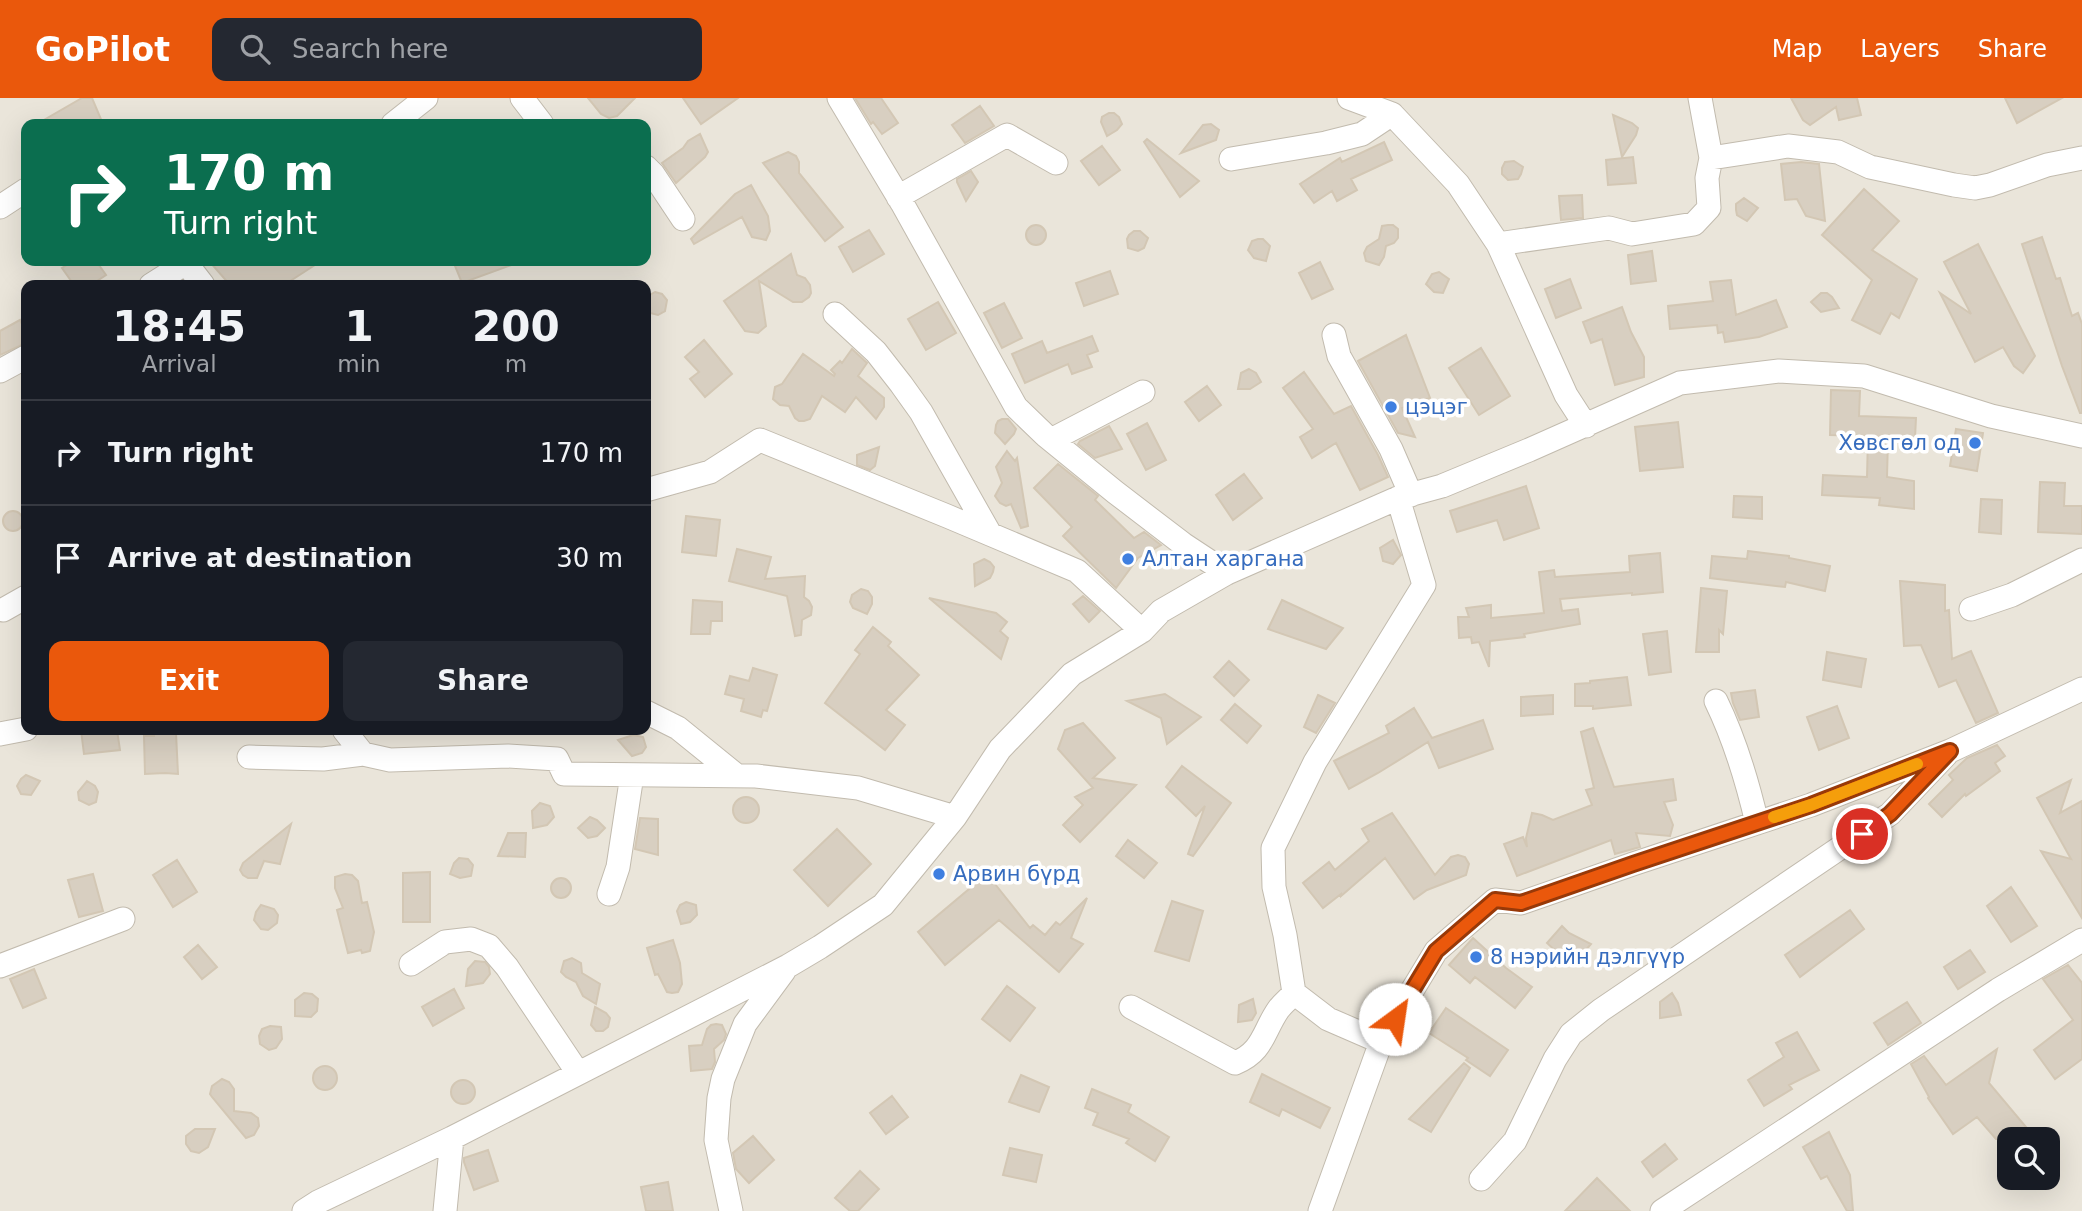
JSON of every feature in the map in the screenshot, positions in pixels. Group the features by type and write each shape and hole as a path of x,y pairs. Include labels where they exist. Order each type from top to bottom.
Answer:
{"street":[{"path":"399,119 426,98"},
{"path":"522,98 538,119"},
{"path":"839,98 1016,407 1051,440 1115,492 1183,544 1227,573"},
{"path":"1349,98 1392,114 1458,184 1498,244 1566,395 1586,426"},
{"path":"1498,244 1609,228 1632,234 1694,224 1709,208 1707,178 1711,158 1700,98"},
{"path":"1231,159 1362,134 1392,114"},
{"path":"898,197 1007,135 1056,163"},
{"path":"1711,158 1788,146 1838,152 1870,167 1975,188 2047,165 2082,158"},
{"path":"651,172 683,219"},
{"path":"0,207 21,193"},
{"path":"159,280 182,266"},
{"path":"835,314 876,352 901,384 990,534"},
{"path":"1334,335 1339,356 1391,449 1405,496 1424,585 1315,762 1273,848 1274,887 1294,993 1328,1019 1381,1042"},
{"path":"0,371 21,360"},
{"path":"291,1211 311,1206 452,1138 788,966 883,905 955,817 1000,749 1072,674 1142,631 1161,611 1227,573 1405,496 1442,486 1586,426 1680,383 1779,371 1864,376 1991,416 2082,436"},
{"path":"1051,440 1143,392"},
{"path":"651,489 710,472 760,440 1077,571 1142,631"},
{"path":"1971,609 2012,595 2082,560"},
{"path":"3,610 21,600"},
{"path":"1320,1211 1381,1042 1436,951 1495,900 1521,903 1811,805 1950,751 2082,689"},
{"path":"1716,701 1733,737 1749,786 1757,823"},
{"path":"651,714 678,728 736,775"},
{"path":"0,734 21,730"},
{"path":"348,735 363,754"},
{"path":"1481,1179 1515,1140 1555,1059 1571,1034 1601,1010 1890,814 1950,751"},
{"path":"249,757 323,759 363,754 390,760 508,756 557,759 564,774 736,775 858,788 955,817"},
{"path":"609,894 618,867 632,775"},
{"path":"0,966 123,919"},
{"path":"411,964 445,942 471,939 489,946 507,967 578,1073"},
{"path":"1662,1211 1998,990 2082,940"},
{"path":"731,1211 716,1140 723,1079 744,1024 788,966"},
{"path":"1131,1007 1235,1063 1250,1057 1267,1032 1278,1008 1294,993"},
{"path":"445,1211 452,1138"}],"shaded area":[{"path":"0,98 2082,98 2082,1211 0,1211"}],"building":[{"path":"82,98 92,98 101,119 46,119"},
{"path":"588,98 635,98 617,116 609,118 601,114"},
{"path":"683,98 738,98 701,124"},
{"path":"855,98 881,98 898,123 882,134 873,122 871,124"},
{"path":"1791,98 1857,98 1861,115 1839,120 1836,107 1810,125 1803,120"},
{"path":"2005,98 2062,98 2017,123"},
{"path":"980,106 994,126 965,143 952,125"},
{"path":"1109,113 1119,117 1122,124 1107,136 1101,122 1102,117"},
{"path":"1613,115 1638,128 1622,157"},
{"path":"1211,124 1219,130 1216,140 1181,153 1203,125"},
{"path":"700,134 708,152 676,183 662,163"},
{"path":"1147,139 1199,181 1180,197 1144,142"},
{"path":"1384,142 1392,160 1351,179 1357,190 1337,201 1332,191 1314,203 1300,184 1340,158 1342,162"},
{"path":"1102,146 1120,170 1099,185 1081,161"},
{"path":"788,152 796,156 799,173 843,227 825,241 763,163"},
{"path":"1633,157 1636,183 1608,185 1606,160"},
{"path":"1514,161 1523,167 1521,174 1518,179 1508,180 1502,174 1502,168 1505,162"},
{"path":"1781,164 1819,164 1825,221 1806,216 1797,199 1785,200"},
{"path":"971,171 978,182 966,201 957,179"},
{"path":"751,185 768,216 770,231 766,240 752,237 742,217 694,244 691,239 735,194"},
{"path":"1864,189 1899,221 1872,250 1917,279 1899,318 1891,313 1880,334 1852,320 1872,280 1822,235"},
{"path":"1582,195 1583,218 1561,220 1559,196"},
{"path":"1744,198 1758,208 1747,221 1737,215 1736,210 1736,204"},
{"path":"1032,225 1040,225 1046,235 1040,245 1032,245 1026,239 1026,231"},
{"path":"1393,225 1398,229 1398,238 1386,246 1379,265 1366,261 1364,253 1367,247 1379,239 1382,226"},
{"path":"869,230 884,254 853,272 839,247"},
{"path":"1134,231 1140,231 1148,238 1144,248 1138,251 1128,248 1127,239"},
{"path":"2042,237 2056,279 2060,278 2072,316 2078,313 2082,324 2082,413 2062,366 2022,244"},
{"path":"1263,239 1270,246 1266,261 1254,258 1248,250 1252,241"},
{"path":"1978,244 2035,356 2023,373 2014,366 2003,347 1975,362 1940,293 1971,314 1944,262"},
{"path":"1652,251 1656,281 1631,284 1628,255"},
{"path":"791,254 797,275 805,278 810,285 809,297 802,302 793,302 759,281 766,326 758,333 745,331 724,301"},
{"path":"1320,262 1333,289 1312,299 1299,273"},
{"path":"100,266 106,275 98,280 70,280 62,268"},
{"path":"213,266 313,266 292,280 226,280"},
{"path":"455,266 509,266 470,280 461,280"},
{"path":"1110,271 1118,294 1084,306 1076,283"},
{"path":"1439,272 1449,279 1443,293 1434,292 1426,284 1432,274"},
{"path":"1570,279 1581,308 1556,318 1545,289"},
{"path":"1731,280 1736,315 1776,300 1787,327 1759,337 1725,342 1723,332 1718,333 1717,325 1670,329 1668,306 1713,301 1710,282"},
{"path":"655,292 662,294 667,300 665,311 658,315 651,313 651,294"},
{"path":"1821,293 1832,297 1839,308 1821,312 1811,302"},
{"path":"938,302 956,333 926,350 908,319"},
{"path":"1004,303 1022,338 1002,348 984,313"},
{"path":"1622,307 1644,357 1644,377 1615,385 1602,339 1591,343 1583,322"},
{"path":"20,320 21,345 0,355 0,331"},
{"path":"1406,335 1430,398 1402,408 1415,437 1398,433 1358,361"},
{"path":"1092,336 1098,351 1087,355 1092,367 1072,374 1068,364 1025,383 1012,354 1042,341 1047,353"},
{"path":"704,340 732,374 705,397 690,379 699,372 685,357"},
{"path":"1481,348 1510,396 1479,415 1449,368"},
{"path":"852,349 867,363 858,376 884,398 884,407 876,419 856,397 845,412 822,396 810,419 804,421 795,418 789,406 780,405 773,399 775,387 782,384 803,354 834,376 831,370 840,361 842,363"},
{"path":"1249,369 1256,373 1261,382 1250,389 1238,389 1241,373"},
{"path":"1304,372 1334,414 1351,406 1388,477 1360,490 1336,443 1312,458 1300,437 1313,429 1283,388"},
{"path":"1207,386 1221,405 1199,421 1185,402"},
{"path":"1831,390 1860,391 1859,416 1916,418 1915,438 1888,438 1887,477 1914,481 1914,509 1879,505 1880,498 1822,495 1823,475 1867,477 1868,436 1830,435"},
{"path":"1008,419 1016,429 1005,444 995,433 998,421"},
{"path":"1678,422 1683,467 1640,471 1635,427"},
{"path":"1147,423 1166,460 1146,470 1127,434"},
{"path":"1109,426 1122,449 1095,458 1078,444 1080,441"},
{"path":"1956,429 1983,433 1977,471 1950,466"},
{"path":"879,447 875,466 870,470 857,465 857,455"},
{"path":"1007,451 1015,461 1017,458 1028,526 1021,528 1011,504 1006,506 1000,503 995,496 1002,483 996,467"},
{"path":"1058,464 1098,496 1095,500 1134,538 1144,532 1161,545 1138,558 1116,588 1063,536 1072,527 1034,488"},
{"path":"1244,474 1262,498 1233,520 1216,495"},
{"path":"2040,482 2065,483 2064,506 2082,506 2082,534 2038,532"},
{"path":"1526,486 1539,528 1504,540 1497,520 1457,532 1450,511"},
{"path":"1734,496 1762,497 1762,519 1733,517"},
{"path":"1981,499 2002,500 2001,534 1979,532"},
{"path":"13,511 20,514 20,528 13,531 6,528 3,521 6,514"},
{"path":"686,516 720,520 716,556 682,552"},
{"path":"1393,540 1401,555 1393,564 1383,561 1380,548"},
{"path":"737,549 771,557 765,579 805,576 804,597 812,607 811,615 802,620 801,635 795,636 787,596 729,581"},
{"path":"1748,551 1789,556 1830,566 1825,591 1786,582 1785,587 1710,578 1712,556 1747,559"},
{"path":"1660,553 1663,592 1560,599 1562,611 1578,609 1580,624 1524,634 1525,637 1490,641 1489,667 1479,642 1472,643 1471,637 1459,638 1458,617 1469,617 1466,608 1491,605 1491,618 1544,613 1539,572 1554,570 1555,577 1630,572 1629,556"},
{"path":"984,559 994,567 993,572 990,578 975,586 974,564"},
{"path":"1900,581 1945,585 1945,611 1949,610 1952,659 1971,651 1998,713 1976,723 1956,680 1939,687 1921,645 1904,646"},
{"path":"1701,588 1727,591 1723,634 1719,630 1719,652 1696,652"},
{"path":"861,589 868,591 872,597 867,614 853,608 850,602 852,595"},
{"path":"1083,596 1100,611 1089,622 1073,604"},
{"path":"929,598 996,613 1007,622 1000,631 1008,638 1001,659"},
{"path":"693,600 722,602 722,621 711,621 710,634 691,634"},
{"path":"1282,600 1343,628 1326,649 1268,629"},
{"path":"873,627 891,642 888,646 919,675 886,710 905,725 885,750 825,703 860,654 855,650"},
{"path":"1667,631 1671,672 1649,675 1643,634"},
{"path":"1827,652 1866,659 1861,687 1823,680"},
{"path":"1229,661 1249,680 1234,696 1214,677"},
{"path":"753,668 777,675 767,711 763,710 761,717 741,711 744,699 725,694 730,676 749,681"},
{"path":"1627,677 1631,705 1593,709 1593,706 1575,706 1575,684"},
{"path":"1755,690 1759,717 1740,720 1731,693"},
{"path":"1165,694 1201,717 1167,744 1161,718 1127,701"},
{"path":"1318,695 1335,703 1316,733 1304,727"},
{"path":"1553,695 1553,714 1521,716 1521,697"},
{"path":"1235,704 1261,726 1247,743 1221,720"},
{"path":"1837,706 1849,738 1819,750 1807,717"},
{"path":"1414,708 1432,738 1483,720 1493,749 1439,768 1428,742 1349,789 1334,761 1389,733 1386,726"},
{"path":"1083,723 1115,758 1093,778 1136,785 1080,842 1063,825 1083,805 1075,797 1093,788 1058,749 1065,730"},
{"path":"1593,728 1614,787 1673,779 1676,800 1664,802 1673,825 1670,836 1636,833 1640,847 1615,854 1611,840 1517,876 1504,844 1523,837 1527,847 1526,838 1532,813 1553,820 1592,805 1586,790 1594,788 1581,732"},
{"path":"82,735 118,735 120,750 84,754"},
{"path":"176,735 178,774 145,774 144,736"},
{"path":"633,735 643,737 646,747 642,753 632,756 618,740"},
{"path":"1997,745 2005,756 1995,763 2000,771 1966,796 1965,794 1942,817 1929,804 1953,780 1949,775 1967,758"},
{"path":"1182,766 1231,803 1193,856 1188,854 1205,806 1196,816 1166,787"},
{"path":"26,775 40,781 31,795 21,794 17,786"},
{"path":"2071,780 2060,813 2082,801 2082,918 2041,851 2071,859 2037,798"},
{"path":"87,781 95,786 98,792 96,802 89,805 79,800 78,792"},
{"path":"746,797 755,801 759,810 755,819 746,823 737,819 733,810 737,801"},
{"path":"540,803 550,806 554,817 547,825 533,828 532,811"},
{"path":"1392,813 1435,875 1451,857 1458,855 1465,857 1469,864 1466,875 1427,890 1414,899 1385,858 1323,908 1303,883 1329,862 1335,870 1369,841 1362,829"},
{"path":"590,817 605,828 597,836 588,838 578,828"},
{"path":"640,818 658,819 658,855 635,849"},
{"path":"291,824 280,864 264,861 257,878 243,875 240,870 243,863"},
{"path":"837,829 871,864 828,906 794,870"},
{"path":"508,833 526,833 525,857 498,856"},
{"path":"1128,840 1157,863 1144,878 1116,856"},
{"path":"459,858 468,859 473,865 471,876 460,878 450,874"},
{"path":"177,860 197,892 173,907 153,875"},
{"path":"430,872 430,922 403,922 403,873"},
{"path":"93,874 103,911 79,917 68,880"},
{"path":"987,874 1030,928 1033,925 1045,935 1056,922 1060,925 1087,898 1071,938 1083,944 1059,972 999,920 945,965 918,932"},
{"path":"352,875 358,881 362,903 367,902 374,932 370,951 348,953 337,910 343,908 335,888 335,877"},
{"path":"561,878 568,881 571,888 568,895 561,898 554,895 551,888 554,881"},
{"path":"2011,887 2037,926 2011,942 1987,906"},
{"path":"1172,901 1203,911 1189,961 1155,951"},
{"path":"686,902 696,905 697,915 690,922 681,924 677,911 680,905"},
{"path":"261,905 274,909 278,915 277,923 268,930 261,929 254,920"},
{"path":"1850,910 1864,929 1800,977 1785,955"},
{"path":"1562,926 1569,933 1591,944 1572,966 1547,943"},
{"path":"1473,938 1532,987 1515,1008 1475,977 1470,983 1449,965"},
{"path":"673,940 680,963 682,984 678,992 672,993 667,992 658,974 655,975 647,948"},
{"path":"198,945 217,967 202,979 184,957"},
{"path":"1970,950 1985,972 1958,989 1944,967"},
{"path":"572,958 581,963 582,973 600,984 596,1004 583,996 576,982 561,972 564,961"},
{"path":"475,961 485,962 490,974 483,983 466,986 468,969"},
{"path":"2068,965 2082,983 2082,1059 2055,1079 2034,1050 2073,1020 2043,979"},
{"path":"34,969 46,998 23,1008 10,979"},
{"path":"1007,986 1035,1008 1010,1041 982,1019"},
{"path":"454,989 464,1008 433,1026 422,1007"},
{"path":"304,993 312,994 318,999 317,1011 311,1017 295,1016 295,1000"},
{"path":"1672,993 1681,1015 1660,1018 1660,1002"},
{"path":"1253,999 1256,1013 1252,1020 1238,1022 1239,1005"},
{"path":"1907,1002 1921,1023 1888,1045 1874,1023"},
{"path":"595,1007 610,1018 608,1027 603,1031 596,1031 591,1025"},
{"path":"1446,1008 1508,1050 1490,1076 1429,1033"},
{"path":"716,1024 722,1025 726,1034 724,1040 714,1049 715,1062 712,1069 691,1071 689,1046 702,1045 707,1029"},
{"path":"270,1026 281,1027 282,1039 276,1048 269,1050 260,1044 259,1036 262,1029"},
{"path":"1797,1032 1819,1070 1789,1085 1792,1089 1764,1106 1748,1080 1784,1057 1776,1043"},
{"path":"1997,1049 1989,1083 2026,1127 1997,1127 1996,1139 1977,1117 1953,1134 1928,1098 1911,1064 1924,1056 1946,1085"},
{"path":"1464,1063 1470,1068 1431,1132 1409,1119"},
{"path":"325,1066 334,1069 337,1078 334,1087 325,1090 316,1087 313,1078 316,1069"},
{"path":"1262,1074 1330,1108 1320,1128 1282,1109 1279,1116 1250,1102"},
{"path":"1021,1075 1049,1087 1039,1112 1009,1102"},
{"path":"222,1079 229,1082 234,1089 234,1111 251,1113 258,1118 259,1126 254,1135 246,1138 210,1094 212,1086"},
{"path":"463,1080 472,1083 475,1092 472,1101 463,1104 454,1101 451,1092 454,1083"},
{"path":"1092,1089 1131,1105 1128,1112 1169,1137 1155,1161 1126,1143 1129,1139 1093,1125 1098,1113 1085,1108"},
{"path":"892,1096 908,1117 886,1134 870,1113"},
{"path":"195,1129 215,1129 208,1147 199,1153 191,1151 186,1144 186,1136"},
{"path":"1829,1132 1850,1175 1853,1211 1847,1211 1827,1176 1821,1179 1803,1147"},
{"path":"753,1136 774,1160 749,1183 736,1169 733,1153"},
{"path":"1665,1144 1677,1159 1653,1177 1642,1162"},
{"path":"1010,1148 1042,1155 1036,1182 1003,1175"},
{"path":"488,1150 498,1181 474,1190 464,1158"},
{"path":"860,1171 879,1189 858,1211 850,1211 835,1198"},
{"path":"1597,1178 1630,1211 1565,1211"},
{"path":"668,1182 673,1211 646,1211 641,1187"}],"slow traffic":[{"path":"1774,817 1917,764"}],"place":[{"name":"цэцэг","path":"1391,407"},
{"name":"Хөвсгөл од","path":"1975,443"},
{"name":"Алтан харгана","path":"1128,559"},
{"name":"Арвин бүрд","path":"939,874"},
{"name":"8 нэрийн дэлгүүр","path":"1476,957"}],"route":[{"path":"1395,1019 1436,951 1495,900 1521,903 1811,805 1950,751 1890,814 1862,834"}]}
